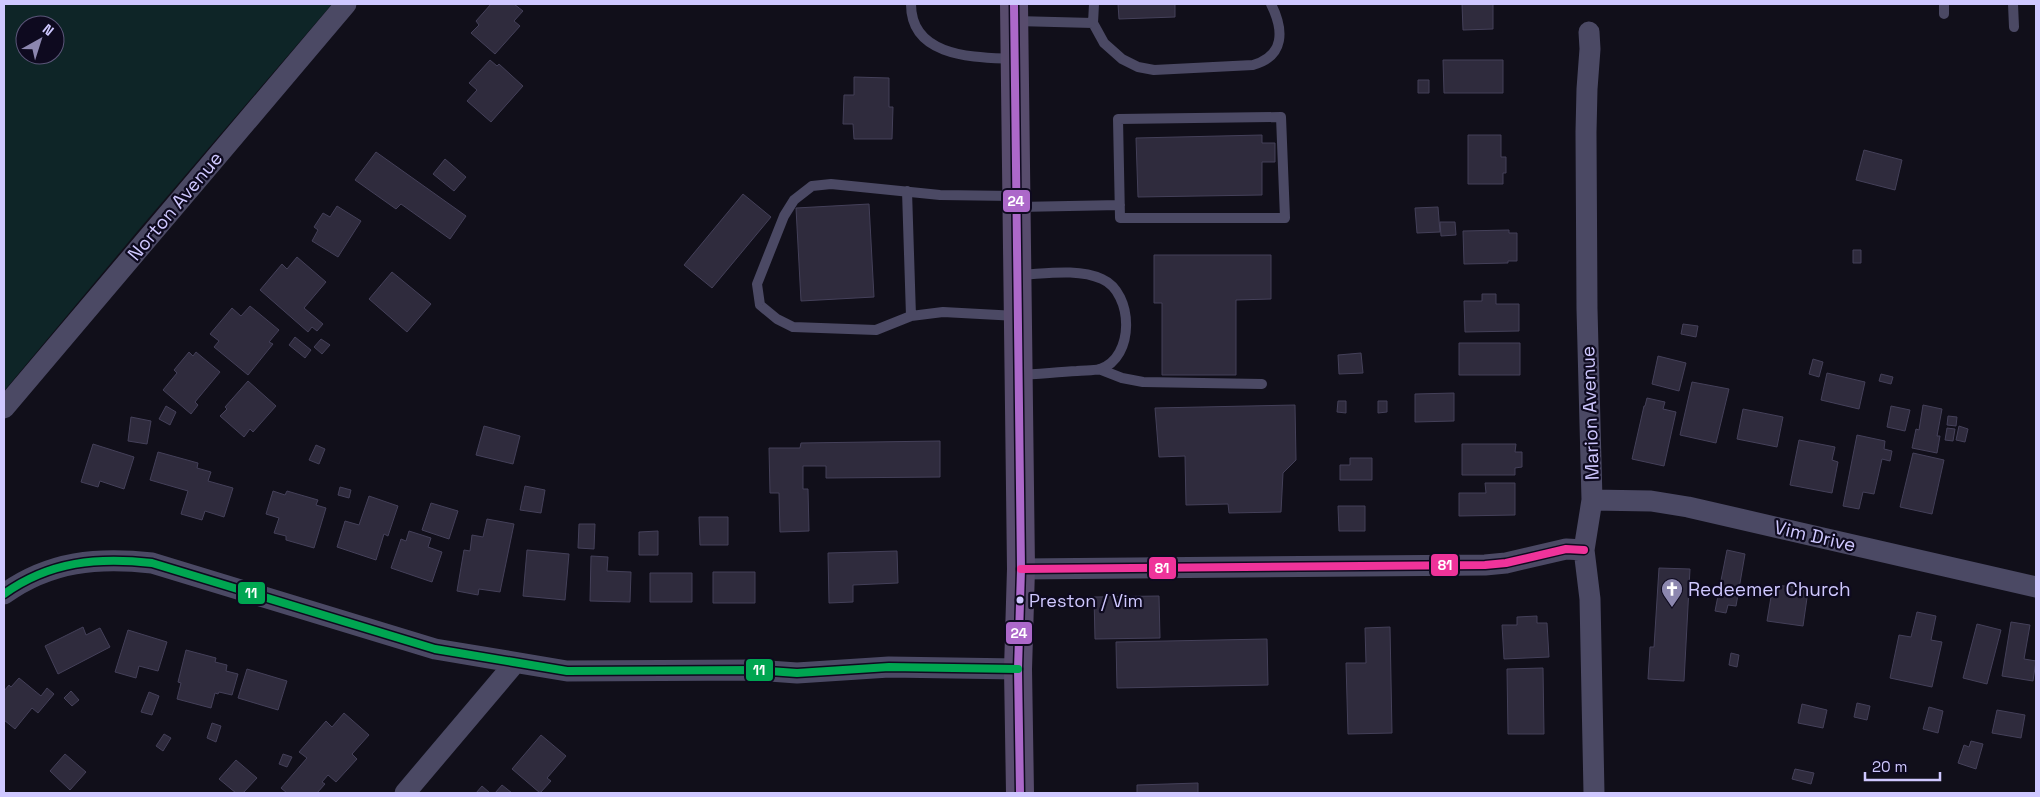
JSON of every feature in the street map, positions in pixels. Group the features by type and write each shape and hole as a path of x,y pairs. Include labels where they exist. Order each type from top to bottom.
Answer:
{"main road":[{"path":"1014,12 1021,569 1018,669 1020,793"}],"street":[{"name":"Norton Avenue","path":"4,408 346,4"},
{"name":"Marion Avenue","path":"1589,32 1590,49 1586,132 1587,309 1592,500 1584,550 1590,599 1594,793"},
{"name":"Vim Drive","path":"1592,500 1652,501 1688,507 2036,587"},
{"path":"1021,569 1485,565 1524,560 1566,549 1584,550"},
{"path":"4,594 36,576 64,566 98,560 124,560 152,563 435,650 567,671 691,672 756,670 797,673 889,667 1018,669"},
{"path":"405,793 515,663"}],"lane":[{"path":"911,4 919,33 937,47 961,56 1015,59"},
{"path":"1094,4 1093,23 1104,43 1122,59 1138,67 1154,70 1253,65 1265,62 1277,50 1280,36 1278,20 1271,4"},
{"path":"2013,4 2014,27"},
{"path":"1014,12 1093,23"},
{"path":"1281,117 1285,218 1120,218 1120,205 1118,120 1281,117"},
{"path":"1018,316 943,312 911,316 876,330 793,327 777,319 760,305 757,284 784,216 794,200 812,186 831,184 1017,201 1120,205"},
{"path":"907,191 911,316"},
{"path":"1017,276 1083,273 1103,279 1121,296 1126,316 1124,345 1115,360 1099,369 1019,376"},
{"path":"1099,369 1122,378 1143,382 1262,384"}],"green space":[{"path":"4,4 332,4 141,227 4,391"}],"building":[{"path":"491,4 514,4 523,11 514,21 520,26 495,54 471,33 479,25 476,21"},
{"path":"1118,4 1175,4 1175,17 1119,19"},
{"path":"1462,4 1493,4 1493,29 1463,30"},
{"path":"490,60 497,66 499,64 523,86 491,122 467,101 477,90 469,83"},
{"path":"1443,60 1503,60 1503,93 1444,93"},
{"path":"854,77 889,78 889,107 893,107 892,139 854,139 853,124 843,124 844,95 854,95"},
{"path":"1418,80 1429,80 1429,93 1418,93"},
{"path":"1262,135 1262,143 1275,143 1275,162 1262,162 1262,195 1138,197 1136,138"},
{"path":"1468,135 1501,135 1501,157 1506,157 1506,173 1503,173 1503,184 1468,184"},
{"path":"1864,150 1902,160 1895,190 1856,180"},
{"path":"376,152 466,216 450,239 401,204 396,209 355,180"},
{"path":"445,159 466,177 454,191 433,174"},
{"path":"743,194 771,217 712,288 684,265"},
{"path":"869,204 874,297 801,301 796,208"},
{"path":"337,206 361,221 338,257 312,241 318,230 314,227 323,213 330,217"},
{"path":"1438,207 1440,232 1417,233 1415,208"},
{"path":"1440,222 1455,222 1456,235 1441,236"},
{"path":"1509,230 1509,233 1517,233 1517,261 1464,264 1463,231"},
{"path":"1853,250 1861,250 1861,263 1853,263"},
{"path":"1154,255 1271,255 1271,299 1236,300 1236,375 1162,375 1162,303 1154,303"},
{"path":"297,257 326,282 304,308 323,324 317,331 312,327 308,332 260,290 282,264 287,269"},
{"path":"392,272 431,304 407,332 369,299"},
{"path":"1482,294 1496,294 1496,304 1519,304 1519,331 1465,332 1464,301 1482,301"},
{"path":"250,306 279,330 269,342 273,344 248,375 214,347 219,341 210,334 232,308 241,316"},
{"path":"1683,324 1698,326 1696,337 1681,334"},
{"path":"295,337 311,350 305,358 289,345"},
{"path":"321,339 330,345 322,354 314,347"},
{"path":"1459,343 1520,343 1520,375 1459,375"},
{"path":"189,352 193,356 196,352 220,372 195,402 198,405 191,414 163,390 177,373 174,370"},
{"path":"1361,353 1363,373 1339,374 1338,355"},
{"path":"1658,356 1686,363 1679,391 1652,384"},
{"path":"1813,359 1823,362 1819,377 1809,374"},
{"path":"1827,373 1865,382 1859,409 1821,400"},
{"path":"1881,374 1893,377 1891,384 1879,381"},
{"path":"248,381 276,406 253,432 250,429 244,437 220,416 227,409 225,407"},
{"path":"1692,382 1729,389 1716,443 1680,435"},
{"path":"1454,393 1454,421 1415,422 1415,394"},
{"path":"1647,398 1665,402 1663,409 1676,412 1664,466 1632,459"},
{"path":"1338,401 1346,401 1346,413 1337,412"},
{"path":"1378,401 1387,401 1387,412 1378,413"},
{"path":"1295,405 1296,460 1283,473 1281,512 1229,513 1228,504 1186,505 1185,456 1159,457 1155,408"},
{"path":"1923,405 1942,409 1937,436 1940,436 1937,453 1912,448 1916,429 1919,430"},
{"path":"166,406 176,412 170,425 159,419"},
{"path":"1891,406 1910,410 1905,431 1887,427"},
{"path":"1743,409 1783,417 1777,447 1737,439"},
{"path":"1948,416 1957,417 1956,426 1947,425"},
{"path":"131,417 151,421 147,444 128,441"},
{"path":"484,426 520,436 513,464 476,455"},
{"path":"1959,426 1968,429 1965,442 1956,440"},
{"path":"1947,428 1955,429 1953,441 1945,440"},
{"path":"1857,435 1885,441 1884,449 1892,451 1890,461 1882,459 1874,494 1863,492 1859,509 1843,506"},
{"path":"1799,440 1835,447 1832,460 1838,462 1832,493 1790,485"},
{"path":"940,441 940,477 826,478 826,466 803,466 803,489 808,489 809,531 780,532 779,493 770,493 769,448 800,448 801,443"},
{"path":"93,444 134,457 124,489 100,481 98,487 81,482"},
{"path":"1462,444 1516,444 1515,452 1522,452 1522,467 1515,468 1515,475 1462,475"},
{"path":"316,445 325,449 319,464 309,460"},
{"path":"158,452 198,463 197,468 211,472 208,481 233,488 224,517 205,511 202,520 181,514 188,491 150,480"},
{"path":"1913,453 1944,460 1932,514 1900,507"},
{"path":"1350,458 1372,458 1372,480 1340,480 1340,465 1350,465"},
{"path":"1485,483 1515,483 1515,515 1459,516 1459,493 1486,493"},
{"path":"525,486 545,490 541,513 520,510"},
{"path":"340,487 351,490 349,498 338,495"},
{"path":"273,491 285,495 287,491 318,500 316,505 326,508 314,548 286,540 286,536 274,533 279,518 266,514"},
{"path":"369,496 398,506 388,536 384,534 376,560 337,547 345,521 359,525"},
{"path":"431,503 458,511 449,539 422,530"},
{"path":"1338,506 1365,506 1365,531 1339,531"},
{"path":"699,517 728,517 728,545 700,545"},
{"path":"487,519 514,524 500,592 479,589 478,595 457,591 464,550 470,551 472,535 483,537"},
{"path":"579,524 595,524 594,549 578,548"},
{"path":"409,531 431,538 428,547 442,552 432,582 391,568 401,539 406,541"},
{"path":"658,531 658,555 639,555 639,532"},
{"path":"527,550 569,554 565,600 523,596"},
{"path":"1727,550 1745,554 1736,606 1728,605 1726,613 1715,611"},
{"path":"897,551 898,583 853,585 853,602 829,603 828,553"},
{"path":"591,556 608,557 607,571 631,572 630,602 590,601"},
{"name":"Redeemer Church","path":"1659,568 1690,569 1684,681 1648,679 1650,647 1654,647"},
{"path":"713,572 755,572 755,603 713,603"},
{"path":"650,573 692,573 692,602 650,602"},
{"path":"1773,585 1796,587 1795,590 1808,591 1803,626 1767,621"},
{"path":"1159,596 1160,638 1095,639 1094,597"},
{"path":"1917,612 1936,616 1931,640 1942,642 1932,687 1890,678 1899,635 1911,637"},
{"path":"1537,616 1537,623 1547,623 1549,657 1504,659 1502,625 1517,625 1517,617"},
{"path":"2011,622 2030,625 2024,659 2036,661 2033,681 2002,676"},
{"path":"1977,624 2001,630 1987,684 1963,678"},
{"path":"83,627 86,635 100,628 110,647 58,674 45,646"},
{"path":"1390,627 1392,733 1348,734 1346,663 1366,663 1365,628"},
{"path":"128,630 167,642 158,671 139,666 136,678 115,672"},
{"path":"1267,639 1268,685 1117,688 1116,642"},
{"path":"186,650 216,658 215,662 227,665 226,671 238,674 232,695 215,693 211,708 177,699 181,683 178,682"},
{"path":"1731,653 1739,655 1737,667 1729,665"},
{"path":"1543,668 1544,734 1508,734 1507,669"},
{"path":"247,669 287,681 278,710 238,698"},
{"path":"19,678 41,696 47,688 54,694 38,713 32,708 15,729 4,720 4,691 9,685 11,687"},
{"path":"71,691 79,700 72,706 64,698"},
{"path":"149,692 159,696 152,715 141,712"},
{"path":"1857,703 1870,706 1867,720 1854,717"},
{"path":"1802,704 1827,710 1823,728 1798,723"},
{"path":"1929,707 1943,711 1938,733 1923,729"},
{"path":"1997,710 2025,715 2021,738 1992,733"},
{"path":"344,713 369,735 352,754 357,759 336,782 328,775 322,782 325,784 317,793 287,793 281,788 307,758 299,752 326,721 332,727"},
{"path":"212,723 221,726 216,742 207,738"},
{"path":"164,734 171,738 163,751 156,746"},
{"path":"541,735 566,756 547,778 551,781 540,793 512,769"},
{"path":"1971,741 1983,744 1976,769 1958,763 1964,745 1969,747"},
{"path":"65,754 86,772 70,790 50,771"},
{"path":"283,754 292,757 287,767 279,764"},
{"path":"236,760 257,778 243,793 236,793 219,779"},
{"path":"1795,769 1814,773 1811,784 1792,779"},
{"path":"1198,783 1198,793 1137,793 1137,785"},
{"path":"502,785 512,793 495,793"},
{"path":"482,786 490,793 476,793"}],"transit line":[{"name":"24","path":"1014,4 1021,569 1018,669 1020,793"},
{"name":"81","path":"1021,569 1485,565 1506,563 1566,549 1584,550"},
{"name":"11","path":"4,594 39,574 57,568 94,561 132,561 152,563 435,649 567,671 755,670 797,673 889,667 1018,669"}],"place":[{"name":"Preston / Vim","path":"1020,600"},
{"name":"Redeemer Church","path":"1672,608"}]}
